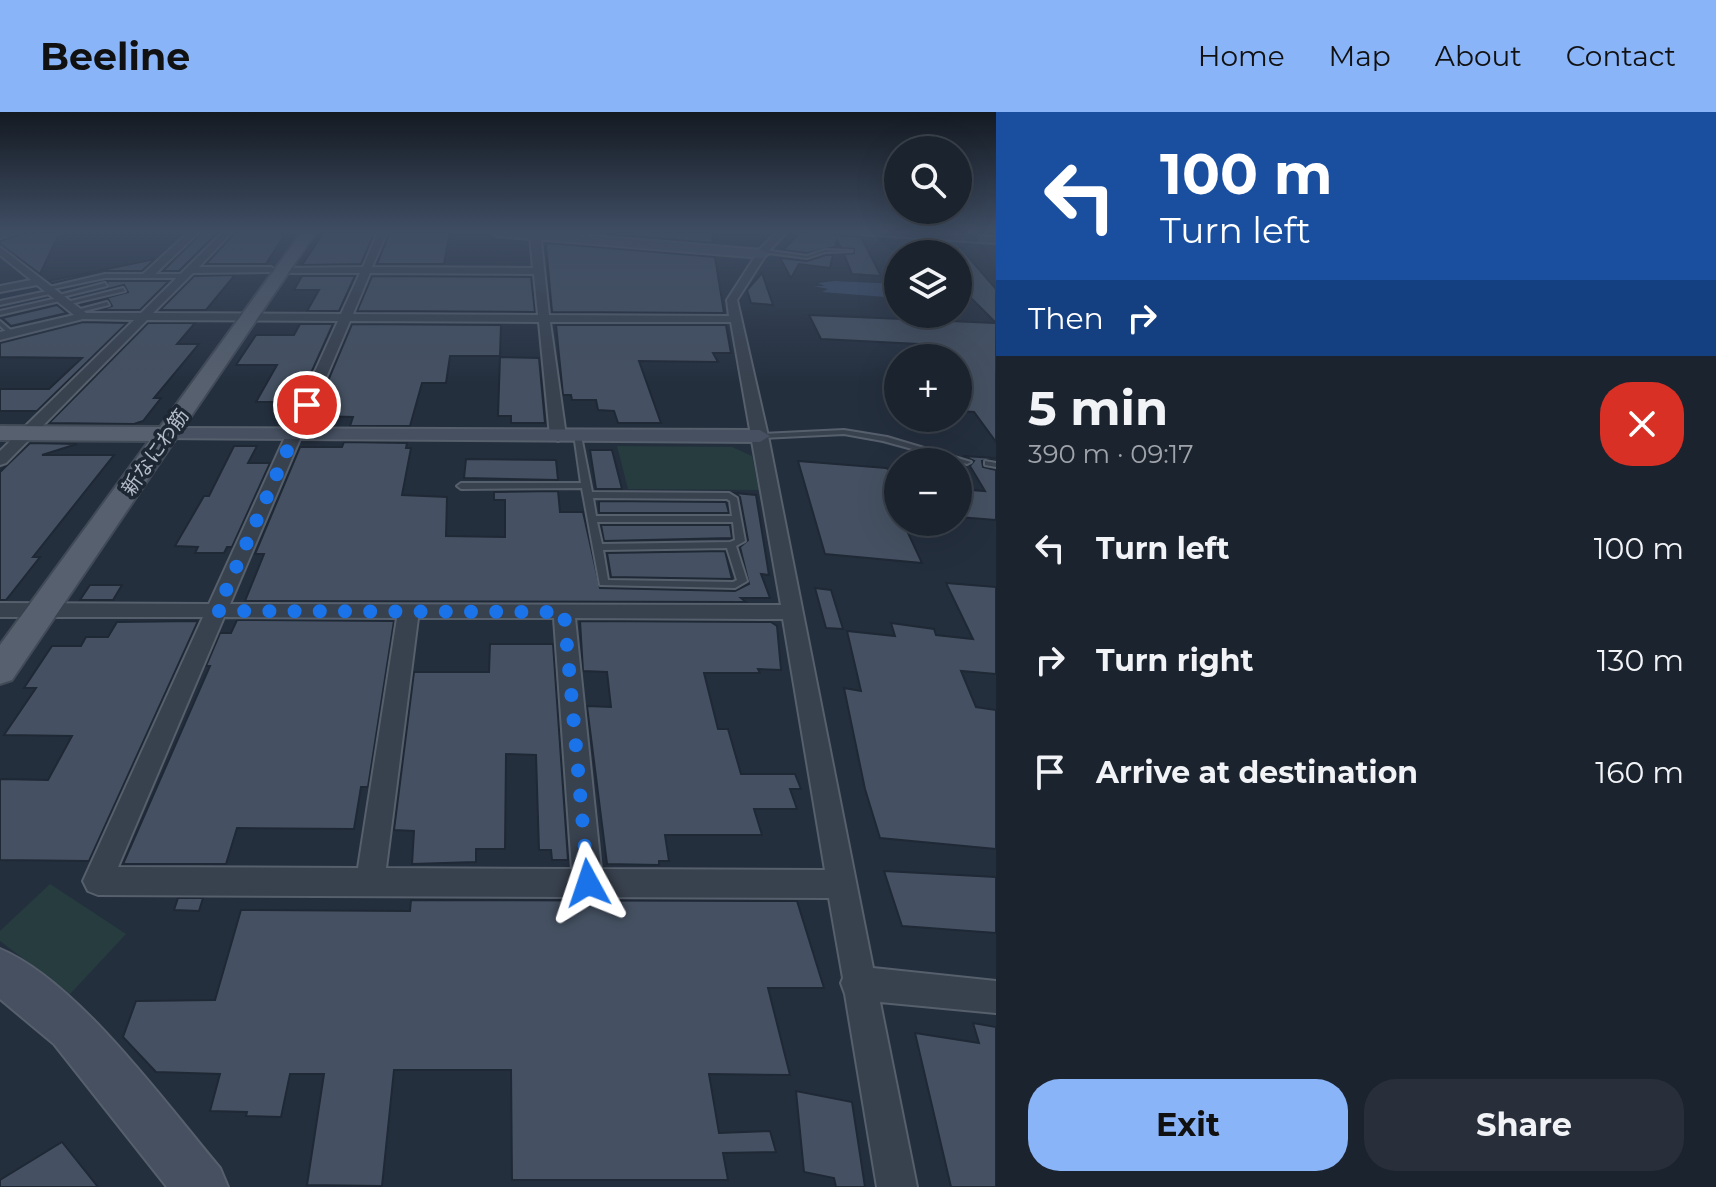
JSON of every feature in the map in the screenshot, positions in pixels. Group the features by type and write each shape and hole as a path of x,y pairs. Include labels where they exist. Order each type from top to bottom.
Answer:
{"main road":[{"name":"新なにわ筋","path":"0,640 159,434 268,282"},
{"path":"0,433 159,434"},
{"name":"新なにわ筋","path":"0,671 22,609"}],"street":[{"path":"37,282 80,314"},
{"path":"0,460 178,282"},
{"path":"361,282 98,881 841,884"},
{"path":"541,282 568,436"},
{"path":"742,282 732,296 897,1187"},
{"path":"0,289 54,293"},
{"path":"6,334 80,314 144,317 736,319"},
{"path":"159,434 760,436"},
{"path":"22,609 792,612"},
{"path":"370,882 409,611"},
{"path":"564,612 588,883"},
{"path":"0,971 70,1028 201,1187"},
{"path":"857,983 996,997"}],"lane":[{"path":"0,313 86,282"},
{"path":"0,303 105,285"},
{"path":"54,293 123,290"},
{"path":"80,314 107,304"},
{"path":"0,323 6,334"},
{"path":"760,436 844,432 916,448"},
{"path":"568,436 587,490 604,583 735,585 742,581 731,545"},
{"path":"461,486 729,496 734,500 740,541 731,545 597,547"},
{"path":"593,519 737,519"}],"green space":[{"path":"617,446 732,447 752,456 759,490 628,489"},
{"path":"50,884 126,934 70,994 0,941 0,931"}],"water":[{"path":"818,283 884,283 884,297 822,292 828,289 814,286 825,286"}],"building":[{"path":"107,282 168,282 140,310 101,310 112,306 108,299 80,305 128,292 124,285 108,289"},
{"path":"188,282 229,282 206,310 160,310"},
{"path":"298,282 352,282 339,311 307,311 319,290 294,290"},
{"path":"369,282 532,282 535,312 357,311"},
{"path":"549,282 719,282 724,313 552,312"},
{"path":"754,282 765,282 773,305 751,303 747,290"},
{"path":"972,282 990,282 996,289 996,323 972,299"},
{"path":"57,305 67,313 11,326 2,318"},
{"path":"809,315 884,318 884,328 972,328 972,322 996,323 996,442 972,412 972,344 821,339"},
{"path":"83,322 127,323 37,411 0,411 0,389 49,389 82,358 0,357 0,343"},
{"path":"148,323 195,323 177,344 199,344 154,398 161,398 143,421 134,424 49,423"},
{"path":"300,324 333,324 298,402 256,402 277,365 236,365 256,335 294,335"},
{"path":"352,324 501,325 500,356 450,356 446,383 422,383 410,426 350,426 353,417 313,416"},
{"path":"556,325 726,325 731,353 713,353 718,362 639,361 661,423 618,423 614,411 598,410 596,400 572,400 571,395 563,395"},
{"path":"500,357 539,358 545,423 511,423 511,416 498,416"},
{"path":"344,442 407,443 406,448 411,448 402,495 447,497 446,536 505,537 505,500 494,500 494,492 558,491 560,512 583,512 600,588 735,591 749,584 740,547 748,540 740,497 735,493 756,495 769,575 761,574 770,598 741,598 746,602 245,601 264,554 255,554 300,447 342,447"},
{"path":"30,443 77,444 42,455 114,455 33,557 40,557 6,600 0,600 0,472"},
{"path":"234,446 257,446 248,463 270,463 232,547 227,547 224,553 195,553 198,547 175,546 204,496 209,496"},
{"path":"590,450 612,450 622,489 596,489"},
{"path":"972,457 996,458 982,461 983,467 996,470 996,520 972,518 972,490 985,491 972,469"},
{"path":"466,459 556,460 558,480 464,478"},
{"path":"798,461 884,468 884,536 909,536 922,563 825,554"},
{"path":"599,501 726,502 729,513 599,513"},
{"path":"601,525 730,525 732,538 604,541"},
{"path":"725,551 732,579 611,577 607,553"},
{"path":"946,583 996,587 996,674 961,671 976,707 996,710 996,849 880,838 865,789 844,688 861,691 847,631 895,636 891,623 934,629 936,635 973,639"},
{"path":"90,585 122,585 113,600 80,600"},
{"path":"815,588 831,590 843,629 826,628"},
{"path":"237,620 394,621 368,787 361,787 354,829 237,828 226,864 123,864 210,666 206,666 220,633 231,633"},
{"path":"198,621 89,861 0,860 0,779 48,780 72,736 4,735 36,688 24,688 52,646 81,646 86,637 108,637 117,622"},
{"path":"580,621 771,622 777,626 781,670 704,673 718,729 728,729 741,774 795,774 801,789 790,789 797,809 754,809 762,835 665,835 669,861 659,861 659,865 607,864 587,706 611,707 607,672 583,671"},
{"path":"490,644 553,644 568,860 552,860 551,850 539,850 536,755 506,754 505,849 476,849 476,862 412,864 414,831 394,830 414,672 489,672"},
{"path":"884,871 996,877 996,933 902,926"},
{"path":"178,898 203,898 199,911 174,910"},
{"path":"411,900 797,901 824,988 768,988 790,1075 709,1074 719,1133 770,1131 776,1152 723,1153 728,1180 512,1180 511,1070 394,1070 382,1186 307,1185 324,1074 290,1074 281,1117 210,1111 220,1074 156,1072 123,1037 136,1001 215,1000 241,910 410,911"},
{"path":"973,1023 996,1027 996,1187 951,1187 915,1033 979,1043"},
{"path":"796,1091 852,1102 865,1187 836,1187 834,1178 804,1172"},
{"path":"62,1142 98,1187 0,1187 0,1180"}],"route":[{"path":"307,405 217,611 564,612 588,883"}]}
